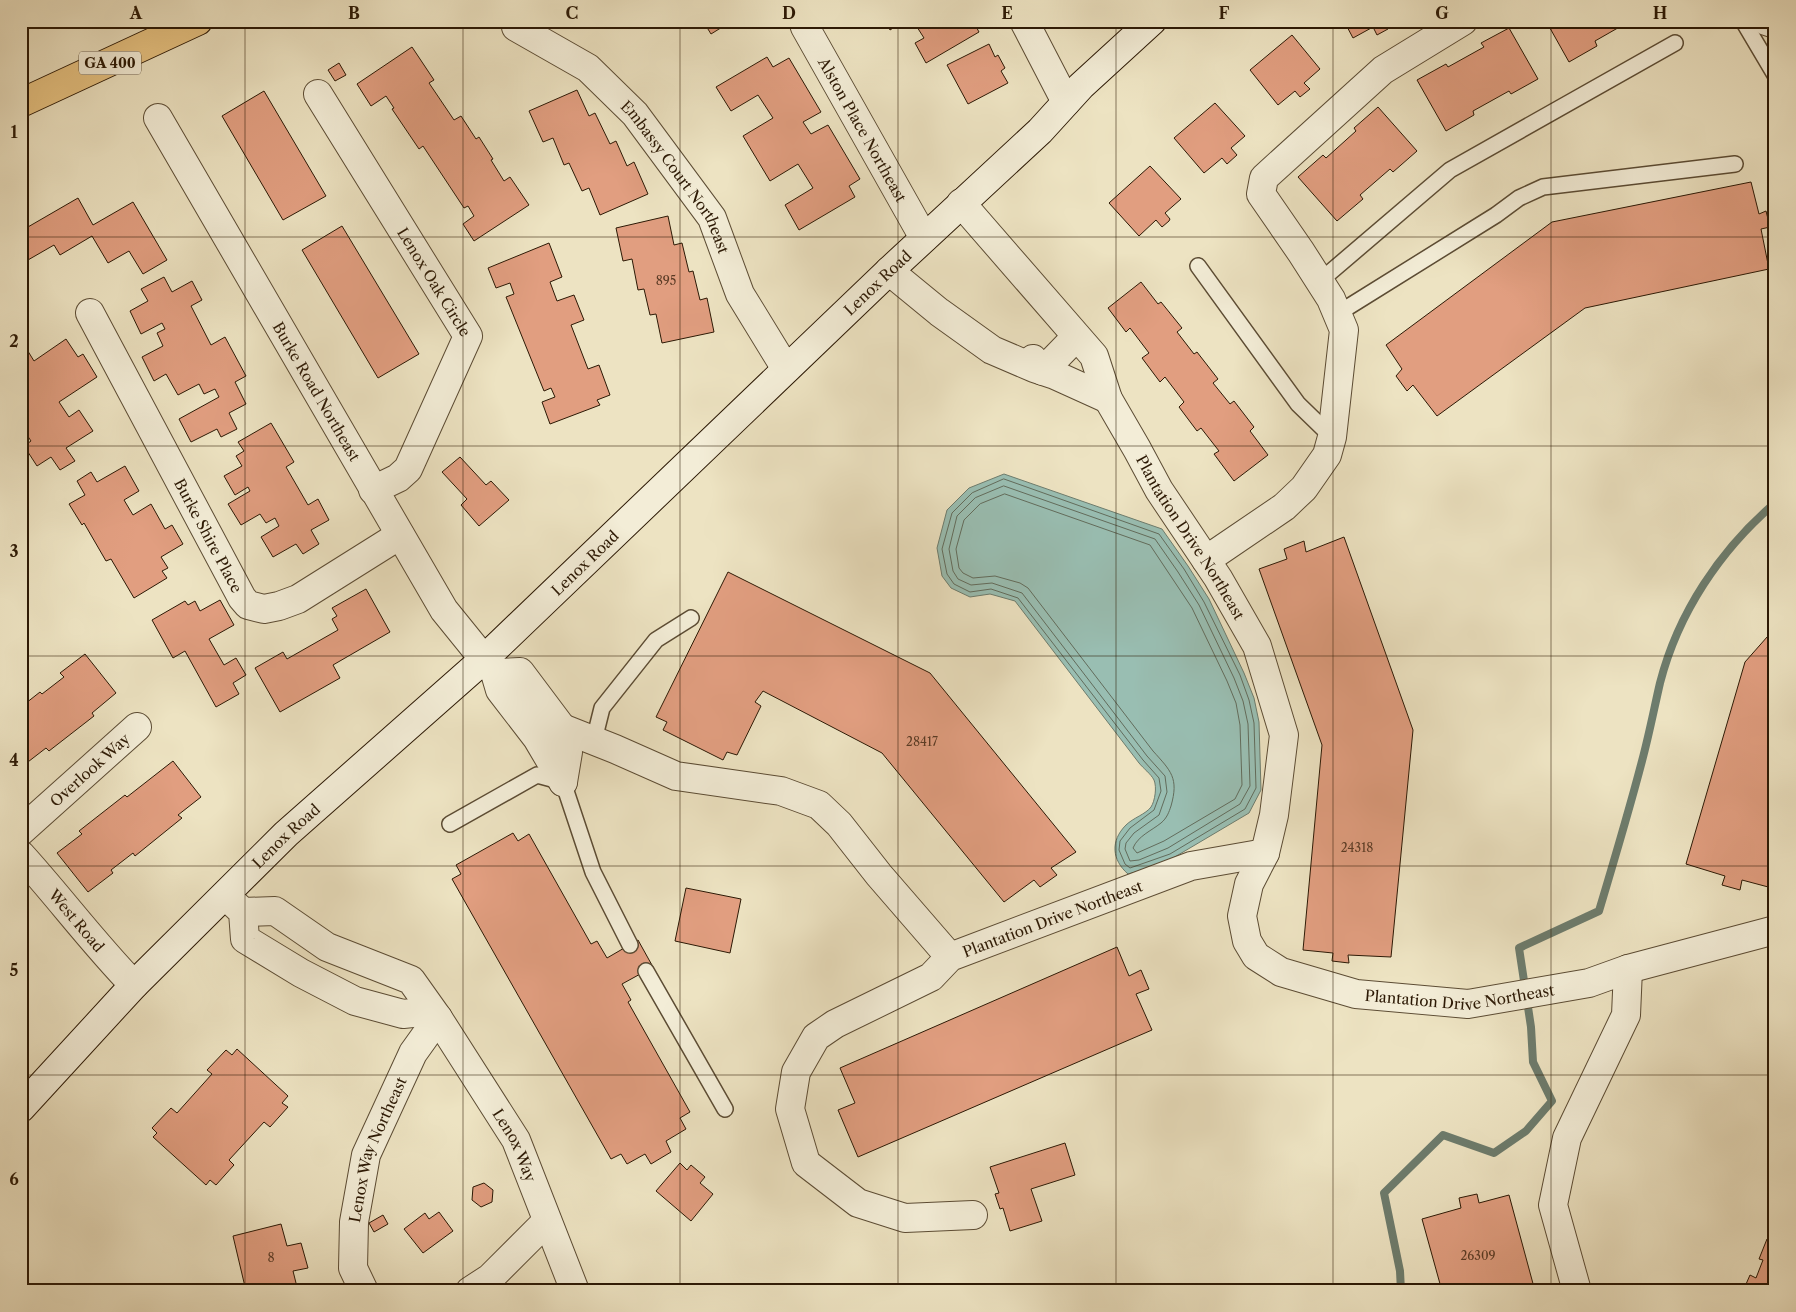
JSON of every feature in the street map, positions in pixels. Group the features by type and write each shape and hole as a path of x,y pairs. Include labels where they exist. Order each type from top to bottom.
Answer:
{"highway":[{"name":"GA 400","path":"21,103 198,21"}],"street":[{"name":"Alston Place Northeast","path":"803,21 924,238"},
{"path":"1024,21 1066,102"},
{"name":"Lenox Road","path":"21,1108 134,985 234,904 286,834 489,666 786,369 1040,131 1081,86 1152,21"},
{"path":"1206,560 1284,506 1304,488 1326,455 1332,437 1344,330 1331,299 1261,194 1264,178 1384,70 1463,21"},
{"path":"1766,21 1775,24"},
{"name":"Embassy Court Northeast","path":"516,27 588,68 635,114 712,218 740,294 786,369"},
{"name":"Lenox Oak Circle","path":"318,94 468,336 408,469 398,478 374,490"},
{"name":"Burke Road Northeast","path":"158,118 444,610 489,666 500,690 537,738 563,782"},
{"name":"Plantation Drive Northeast","path":"961,203 1094,356 1108,399 1138,449 1159,490 1206,560 1256,646 1284,735 1274,815 1265,853 1249,884 1242,916 1247,941 1256,956 1281,972 1356,994 1468,1004 1589,984 1628,969 1775,930"},
{"path":"889,271 939,312 992,350 1004,348 1031,357 1043,371 1108,399"},
{"name":"Burke Shire Place","path":"90,313 242,598 248,605 264,609 298,599 400,535"},
{"path":"1043,371 1076,337"},
{"path":"489,666 520,672 562,728 568,752 563,782"},
{"path":"525,722 546,705"},
{"name":"Overlook Way","path":"21,831 136,727"},
{"path":"562,728 676,776 781,791 819,805 839,824 879,875 950,957"},
{"name":"Plantation Drive Northeast","path":"973,1216 905,1218 858,1203 806,1163 790,1109 796,1072 816,1037 835,1024 931,977 950,957 1191,866 1265,853"},
{"name":"West Road","path":"21,855 134,985"},
{"path":"234,904 245,939 309,978 354,1000 403,1014 435,1015"},
{"name":"Lenox Way","path":"234,904 275,911 327,947 411,980 516,1140 571,1281"},
{"path":"309,978 327,947"},
{"path":"1577,1291 1553,1205 1567,1138 1626,1015 1628,969"},
{"name":"Lenox Way Northeast","path":"364,1291 353,1268 354,1222 366,1155 413,1053 435,1015"},
{"path":"470,1291 490,1278 547,1221"}],"lane":[{"path":"1743,21 1775,75"},
{"path":"1320,281 1450,170 1674,43"},
{"path":"1338,314 1520,198 1543,187 1735,164"},
{"path":"1198,266 1298,404 1332,437"},
{"path":"594,740 602,708 656,640 691,618"},
{"path":"450,824 537,775 563,782 592,872 630,945"},
{"path":"646,971 725,1109"}],"water":[{"path":"1004,474 1162,529 1209,599 1254,698 1259,722 1261,790 1249,813 1173,858 1143,870 1128,874 1116,857 1115,844 1117,837 1126,825 1151,807 1154,801 1155,790 1153,778 1139,763 1015,601 990,594 970,597 951,588 942,576 937,548 947,510 969,488"}],"building":[{"path":"703,21 732,21 711,34"},
{"path":"885,21 904,21 890,30"},
{"path":"926,21 973,21 979,32 926,63 915,43 924,38 917,27"},
{"path":"1344,21 1384,21 1388,29 1377,35 1373,27 1353,38"},
{"path":"1546,21 1630,21 1595,41 1597,46 1569,62"},
{"path":"1509,28 1538,79 1511,94 1509,91 1473,111 1474,115 1446,131 1417,80 1446,64 1448,67 1484,47 1481,43"},
{"path":"1292,35 1320,69 1304,83 1310,89 1300,97 1295,91 1278,105 1250,70"},
{"path":"989,44 995,57 998,55 1005,68 1001,71 1008,83 968,104 947,65"},
{"path":"412,47 434,80 429,83 454,120 461,116 476,139 479,137 504,181 510,177 529,205 474,241 463,224 474,216 468,206 464,208 423,146 419,149 392,109 394,108 386,96 371,106 357,84"},
{"path":"767,57 773,67 789,58 821,112 803,122 811,134 828,125 860,179 849,186 855,197 799,230 785,205 813,188 798,164 770,181 743,136 773,118 758,95 731,111 716,87"},
{"path":"339,63 346,75 335,81 328,70"},
{"path":"577,90 589,116 595,113 610,144 616,141 627,166 634,162 648,194 600,215 589,188 582,191 569,163 564,165 553,138 543,142 529,111"},
{"path":"264,91 326,196 283,220 222,116"},
{"path":"1215,103 1245,136 1231,148 1237,155 1227,164 1222,158 1204,173 1174,138"},
{"path":"1378,107 1417,151 1393,172 1390,169 1360,195 1363,199 1337,221 1298,177 1323,155 1326,158 1356,131 1354,128"},
{"path":"1150,166 1181,199 1165,213 1170,219 1169,221 1162,227 1156,220 1139,236 1109,203"},
{"path":"1751,182 1759,214 1766,211 1770,227 1761,229 1769,269 1585,308 1437,416 1413,385 1407,391 1396,376 1402,369 1386,345 1552,222"},
{"path":"78,198 93,225 133,202 167,260 143,274 129,251 108,263 92,236 60,255 54,245 21,264 21,231"},
{"path":"668,216 674,245 682,243 689,272 693,271 700,300 707,298 714,332 662,343 656,314 650,315 644,289 638,290 632,259 623,261 616,228"},
{"path":"342,226 419,354 378,378 302,250"},
{"path":"549,243 562,277 550,282 557,301 574,295 584,320 571,325 588,369 599,365 610,395 597,400 600,405 550,424 542,402 555,397 551,388 544,391 506,297 514,294 510,283 496,288 488,268"},
{"path":"164,277 172,292 192,281 202,300 191,306 211,345 225,337 246,376 235,382 246,404 229,413 237,429 221,437 217,429 191,442 179,419 219,397 215,389 204,394 199,384 178,395 166,374 154,381 142,357 163,346 157,333 165,329 162,323 141,334 130,311 148,301 141,289"},
{"path":"1141,282 1158,304 1161,302 1182,328 1177,332 1194,354 1197,352 1218,379 1213,383 1230,404 1234,401 1254,427 1250,431 1268,455 1234,481 1214,454 1219,451 1201,428 1197,431 1179,407 1184,402 1165,377 1160,382 1142,358 1149,353 1130,328 1126,332 1108,308"},
{"path":"21,329 28,339 21,343"},
{"path":"66,339 78,357 83,354 97,377 59,402 69,417 79,410 93,431 66,448 75,461 60,470 51,457 37,466 24,446 31,441 21,426 21,351 26,348 34,361"},
{"path":"271,423 294,462 286,467 308,505 318,499 329,520 311,530 319,544 303,554 296,544 273,557 261,537 279,526 275,518 266,523 260,514 241,525 228,504 250,491 248,487 235,495 224,476 242,466 236,456 244,451 238,442"},
{"path":"460,457 486,485 491,481 509,500 479,526 461,505 467,499 442,472"},
{"path":"125,466 139,491 124,500 133,515 151,504 165,529 172,525 183,544 161,557 168,568 162,571 167,578 134,598 111,559 106,561 84,523 82,525 69,504 85,495 77,481 91,472 97,482"},
{"path":"1344,537 1413,730 1391,957 1348,955 1349,963 1332,961 1333,953 1303,950 1322,745 1259,569 1287,559 1284,549 1304,541 1306,552"},
{"path":"728,572 930,673 1076,852 1051,868 1057,875 1040,887 1034,880 1004,902 882,753 763,691 755,702 761,706 737,755 727,752 723,760 663,730 667,722 656,717"},
{"path":"366,589 390,632 333,665 340,678 280,712 255,668 283,652 287,659 338,630 332,619 337,616 332,608"},
{"path":"220,600 234,625 209,639 224,665 236,658 246,675 233,683 239,694 216,707 185,651 173,658 152,620 185,601 188,605 195,601 200,611"},
{"path":"1775,628 1775,879 1772,888 1742,880 1740,890 1722,885 1725,876 1686,864 1745,662"},
{"path":"85,654 116,693 92,713 94,716 49,751 46,748 24,765 27,769 21,774 21,707 64,677 60,673"},
{"path":"173,761 201,797 178,815 182,818 135,856 133,853 111,870 113,873 88,892 57,853 82,834 79,831"},
{"path":"513,833 518,841 529,834 591,944 597,941 607,958 638,940 653,967 622,984 631,1000 628,1002 690,1112 680,1118 686,1129 666,1141 671,1152 651,1164 645,1154 627,1164 621,1154 611,1159 452,879 461,874 456,865"},
{"path":"686,888 741,899 730,953 675,941"},
{"path":"1117,947 1129,976 1141,970 1149,989 1136,994 1152,1030 858,1157 838,1110 855,1103 840,1068"},
{"path":"237,1049 288,1096 282,1103 288,1107 270,1127 264,1122 229,1160 234,1165 216,1185 210,1180 206,1185 153,1137 157,1133 152,1128 171,1108 177,1113 212,1074 207,1070 226,1050 232,1055"},
{"path":"1065,1143 1075,1175 1031,1189 1042,1221 1010,1231 1003,1208 1000,1209 995,1194 999,1193 990,1167"},
{"path":"680,1163 687,1170 691,1165 705,1177 700,1183 713,1194 691,1221 656,1191"},
{"path":"484,1183 493,1190 492,1202 481,1207 472,1200 473,1187"},
{"path":"1477,1194 1479,1203 1509,1195 1535,1291 1442,1291 1422,1219 1461,1208 1459,1198"},
{"path":"439,1212 453,1231 423,1253 404,1229 425,1213 429,1219"},
{"path":"383,1215 388,1224 374,1232 369,1223"},
{"path":"281,1224 287,1246 301,1243 308,1268 293,1271 298,1291 246,1291 233,1236"},
{"path":"1767,1239 1775,1242 1775,1291 1743,1291 1750,1275 1756,1278 1763,1260 1759,1259"},
{"path":"314,1287 314,1291 299,1291"}],"waterway":[{"path":"1401,1291 1400,1271 1384,1193 1443,1135 1494,1153 1526,1131 1552,1101 1533,1062 1531,1027 1519,948 1599,911 1637,780 1660,683 1678,632 1704,584 1719,562 1736,541 1775,503"}]}
